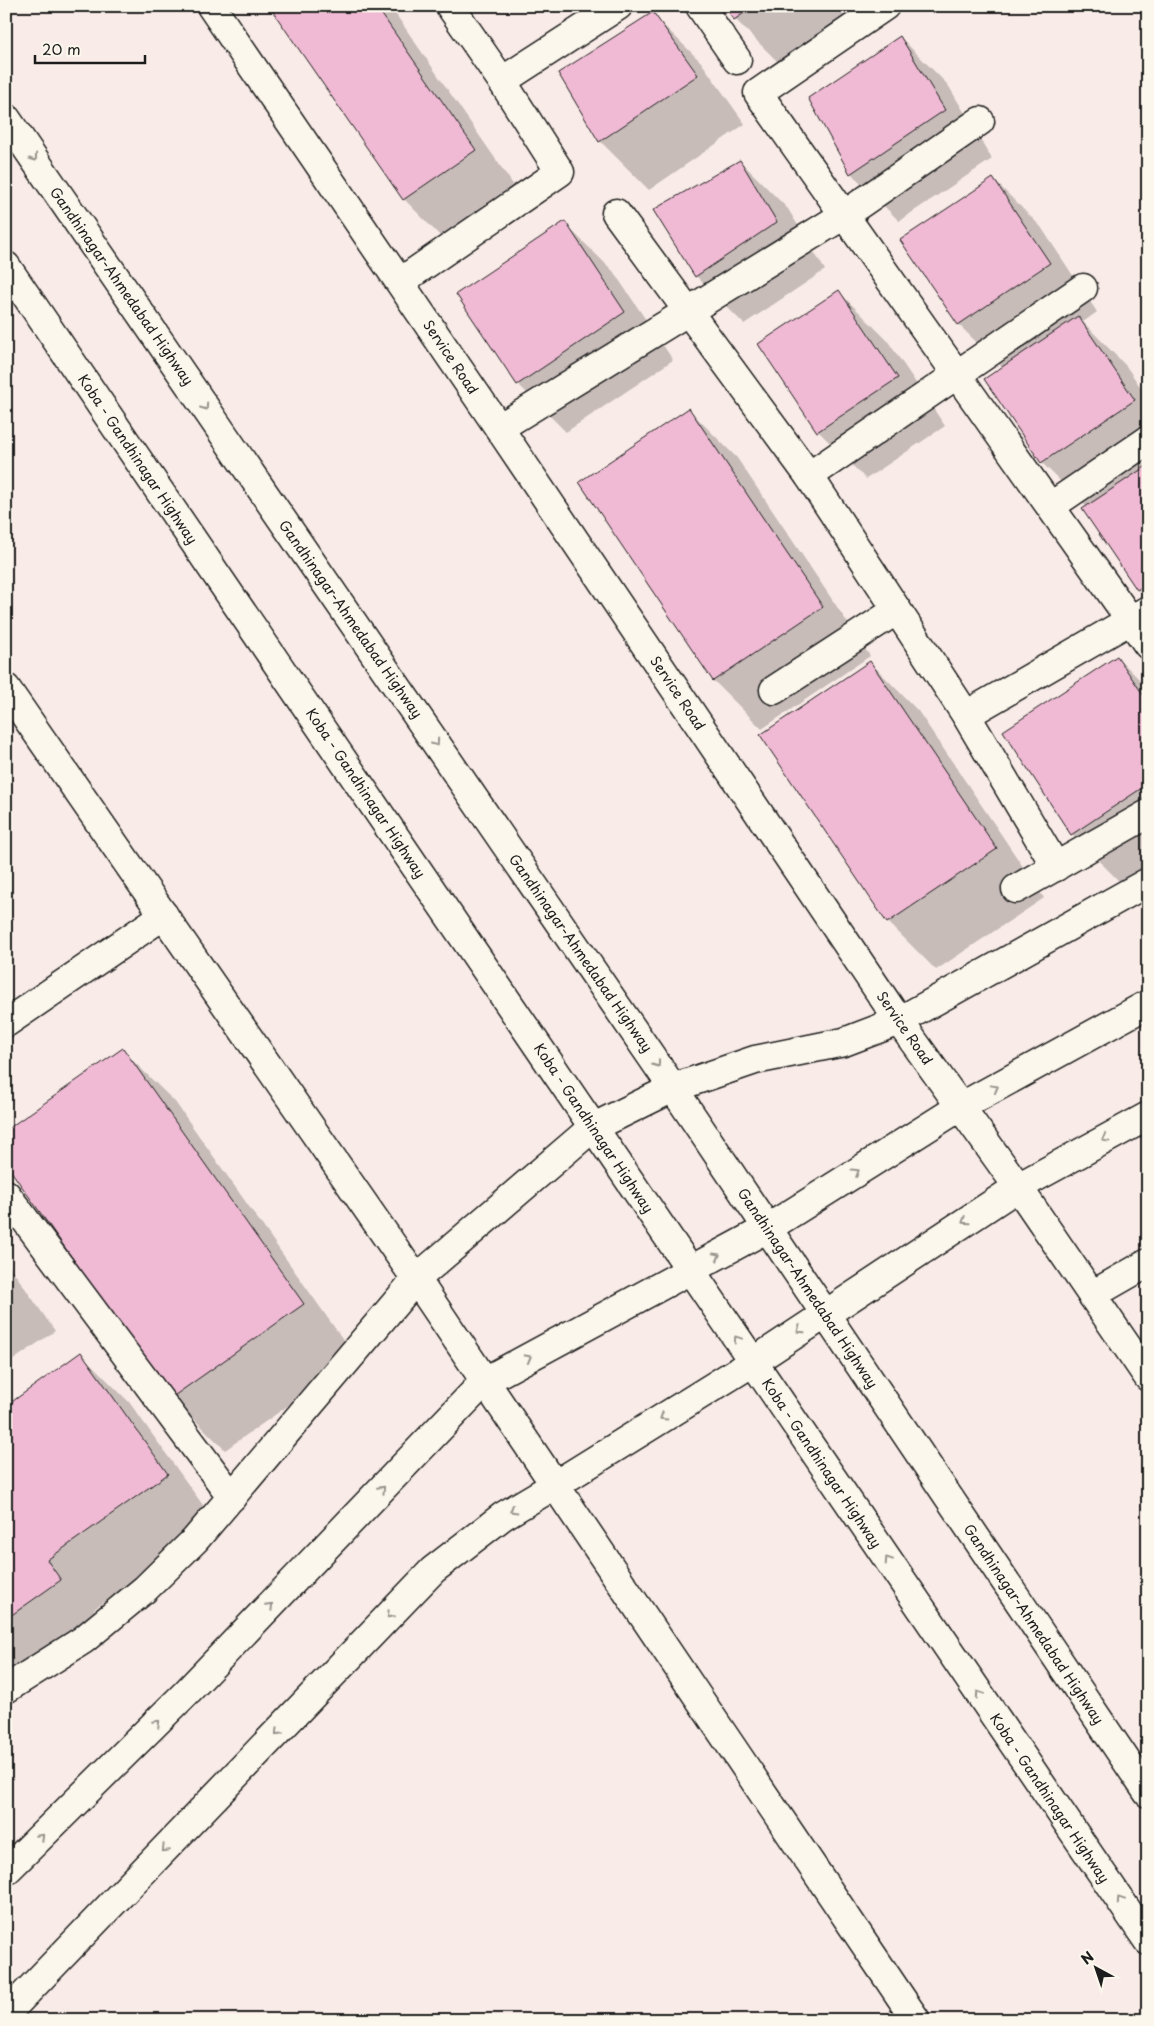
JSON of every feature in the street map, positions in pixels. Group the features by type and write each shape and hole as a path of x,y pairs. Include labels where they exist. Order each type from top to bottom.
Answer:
{"street":[{"name":"Service Road","path":"211,6 500,428 899,1021 1018,1186 1148,1377"},
{"path":"400,282 560,172 502,81 450,6"},
{"path":"502,81 618,6"},
{"path":"700,6 737,60"},
{"path":"885,6 758,93 1051,506 1139,615 1148,645"},
{"name":"Gandhinagar-Ahmedabad Highway","path":"6,118 673,1088 1148,1793"},
{"path":"500,428 844,215 980,121"},
{"path":"616,213 809,476 966,715 1056,867"},
{"name":"Koba - Gandhinagar Highway","path":"6,266 1148,1941"},
{"path":"809,476 1083,288"},
{"path":"1051,506 1148,440"},
{"path":"774,690 897,610"},
{"path":"966,715 1139,615"},
{"path":"6,688 416,1279 916,2020"},
{"path":"1016,889 1148,814"},
{"path":"6,1689 83,1640 145,1589 194,1540 232,1497 416,1279 592,1128 673,1088 755,1060 844,1042 899,1021 1148,882"},
{"path":"6,1023 164,914"},
{"path":"6,1871 186,1693 485,1381 768,1228 960,1107 1148,1004"},
{"path":"6,2014 433,1570 503,1516 753,1362 1018,1186 1148,1116"},
{"path":"6,1194 232,1497"},
{"path":"1092,1295 1148,1263"}],"building":[{"path":"269,6 376,6 476,150 403,200"},
{"path":"725,6 754,6 734,20"},
{"path":"653,12 698,75 599,142 558,73"},
{"path":"900,36 945,110 850,174 808,98"},
{"path":"740,160 777,222 695,277 653,210"},
{"path":"993,178 1050,263 958,325 900,240"},
{"path":"565,221 625,312 517,385 456,294"},
{"path":"839,290 898,378 817,432 758,344"},
{"path":"1078,316 1135,400 1041,463 984,379"},
{"path":"689,408 823,607 713,681 579,482"},
{"path":"1148,465 1148,583 1137,590 1082,509"},
{"path":"1117,656 1148,702 1148,784 1071,835 1003,731"},
{"path":"870,661 997,849 887,923 760,735"},
{"path":"123,1048 304,1304 171,1398 6,1164 6,1130"},
{"path":"81,1352 168,1474 47,1560 61,1580 6,1619 6,1406"}]}
